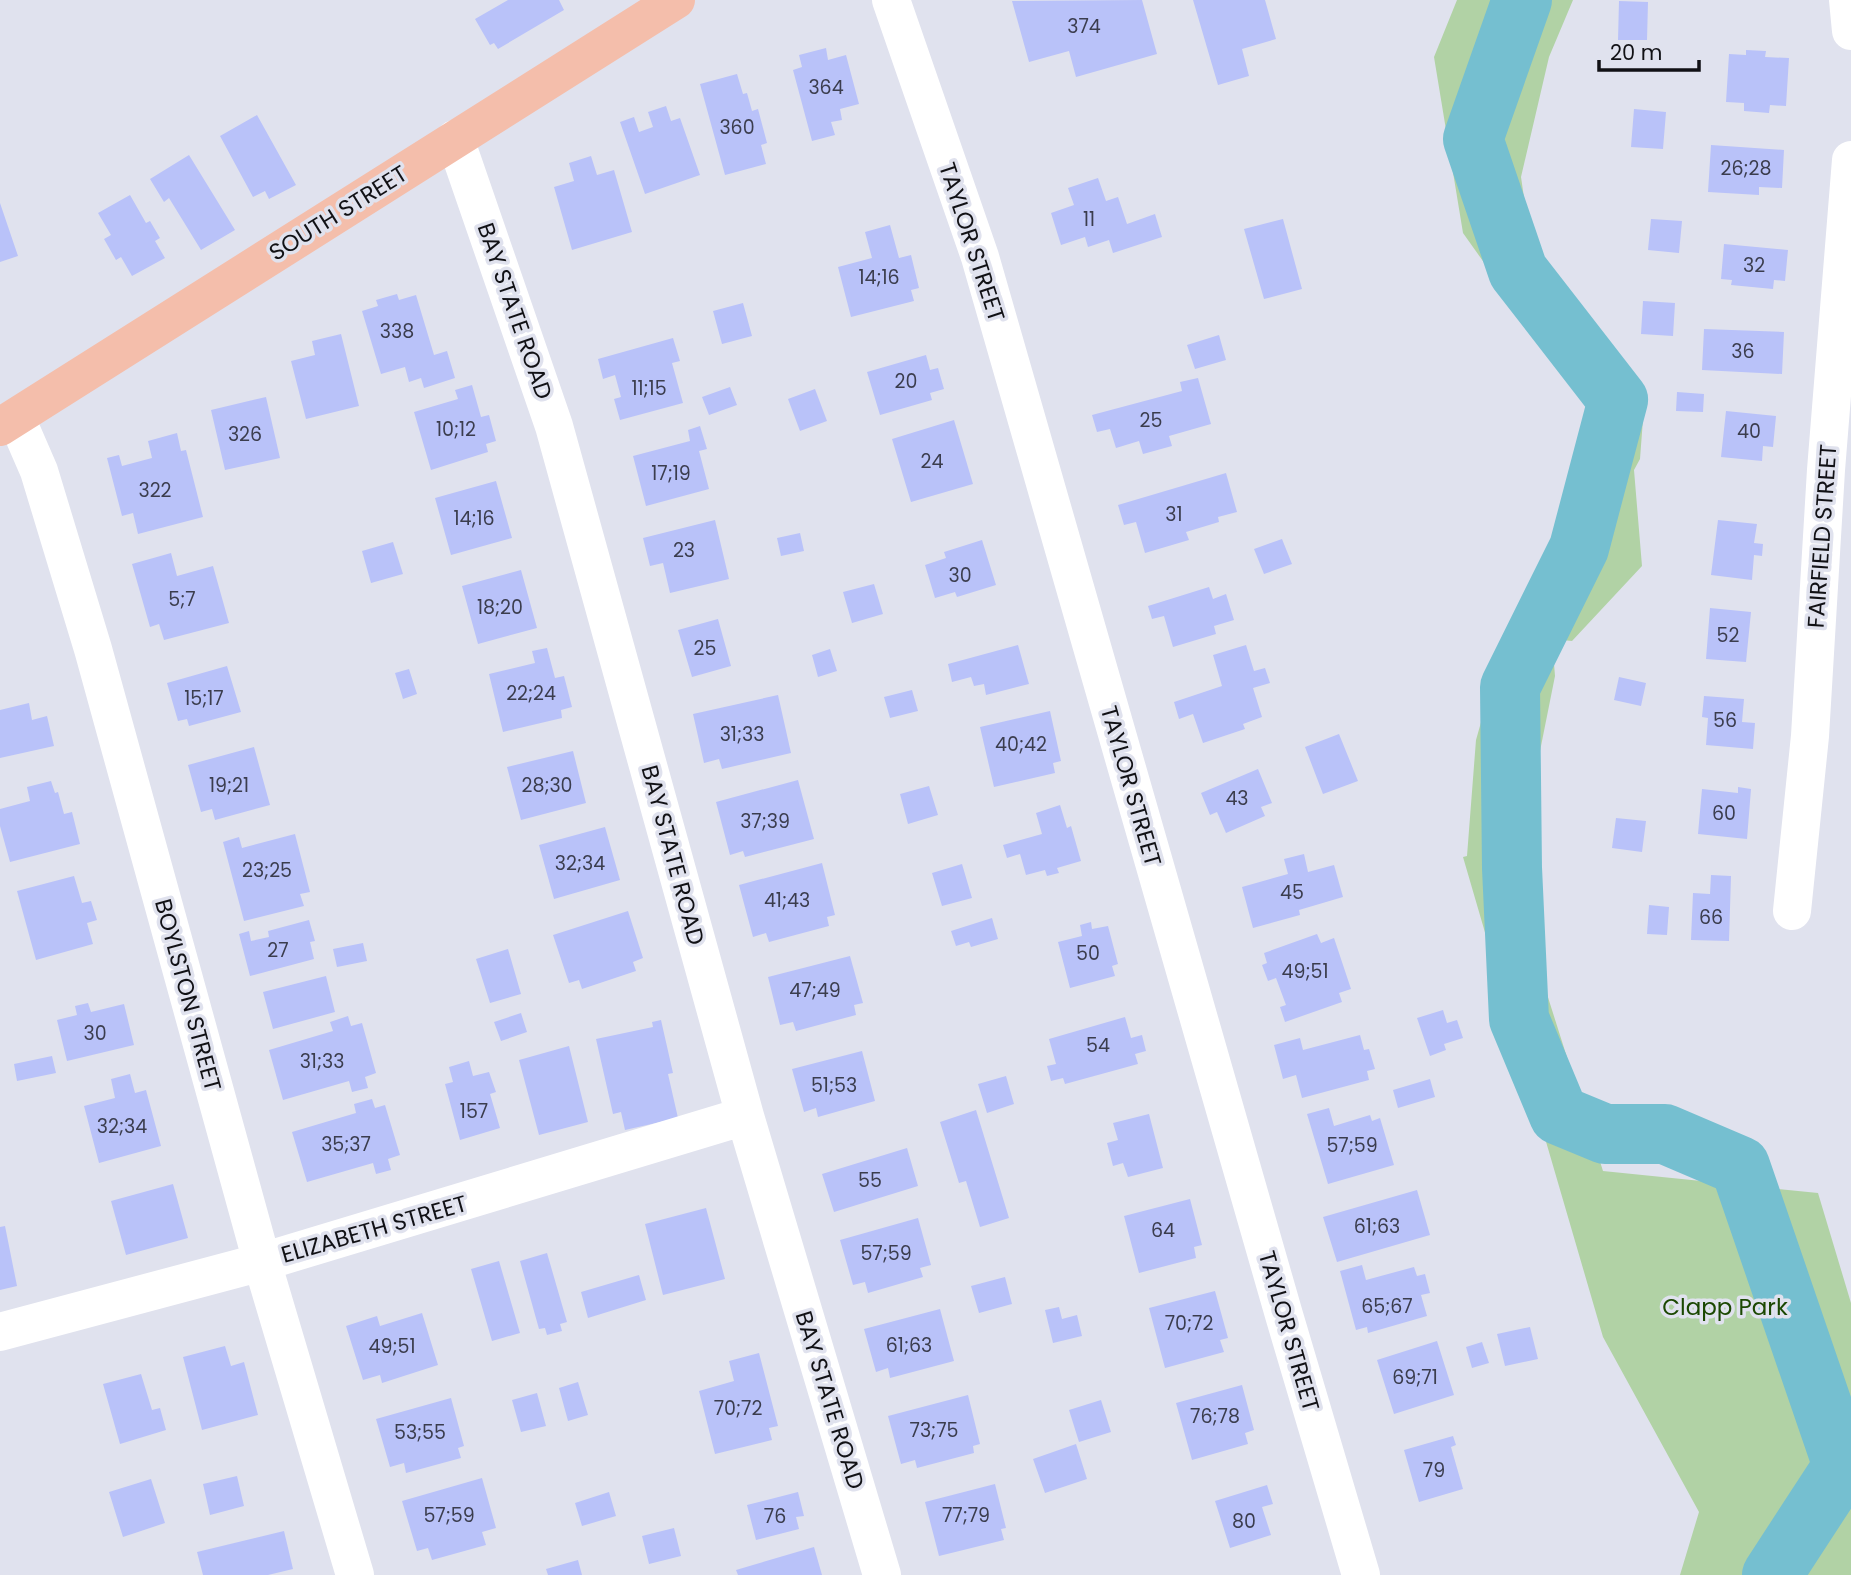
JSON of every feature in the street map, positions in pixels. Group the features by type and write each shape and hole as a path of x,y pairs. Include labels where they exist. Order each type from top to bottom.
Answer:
{"highway":[{"name":"SOUTH STREET","path":"8,423 676,0"}],"street":[{"name":"TAYLOR STREET","path":"891,0 980,257 1361,1575"},
{"path":"1849,0 1851,30"},
{"name":"BAY STATE ROAD","path":"455,139 554,426 745,1116 882,1575"},
{"name":"FAIRFIELD STREET","path":"1792,911 1810,736 1826,470 1851,160"},
{"name":"BOYLSTON STREET","path":"8,423 30,444 93,649 262,1262 355,1575"},
{"name":"ELIZABETH STREET","path":"0,1332 262,1262 745,1116"}],"green space":[{"name":"Clapp Park","path":"1457,0 1573,0 1549,57 1521,177 1528,225 1550,273 1633,378 1644,406 1640,459 1634,470 1642,566 1572,641 1552,639 1555,676 1520,851 1540,923 1546,991 1603,1171 1818,1193 1851,1303 1851,1575 1680,1575 1699,1512 1603,1337 1463,857 1467,856 1476,740 1508,627 1608,492 1588,409 1463,233 1434,57"}],"building":[{"path":"508,0 559,0 564,10 498,49 494,43 490,45 475,19"},
{"path":"1142,0 1157,54 1076,77 1069,51 1029,62 1012,1"},
{"path":"1193,0 1265,0 1276,39 1242,49 1249,76 1218,85"},
{"path":"1619,1 1648,2 1647,40 1618,40"},
{"path":"826,48 828,60 846,55 859,104 840,109 842,120 831,122 835,135 812,141 793,70 802,67 799,55"},
{"path":"1746,50 1766,51 1765,57 1789,58 1786,106 1770,105 1769,113 1744,111 1744,103 1726,102 1729,54 1746,55"},
{"path":"737,74 743,94 747,93 752,111 758,109 767,143 761,145 766,164 725,175 700,84"},
{"path":"666,106 671,121 680,118 700,175 645,194 620,122 634,117 639,132 653,127 648,112"},
{"path":"1634,109 1666,112 1663,149 1631,147"},
{"path":"257,115 296,185 269,199 265,191 253,197 220,136"},
{"path":"1711,145 1784,150 1782,188 1759,187 1759,195 1708,192"},
{"path":"189,155 235,230 201,250 169,198 164,202 150,179"},
{"path":"591,156 597,175 614,170 632,232 572,250 554,187 574,181 569,163"},
{"path":"1098,178 1106,201 1118,197 1127,224 1155,214 1162,237 1113,253 1109,240 1088,247 1085,237 1061,245 1051,213 1074,205 1068,188"},
{"path":"130,195 146,223 150,221 160,238 155,241 165,258 132,276 121,257 116,260 104,239 111,235 98,213"},
{"path":"0,203 18,256 0,262"},
{"path":"1283,219 1302,289 1264,299 1244,229"},
{"path":"1651,219 1682,221 1679,253 1648,250"},
{"path":"890,225 899,258 911,255 919,288 911,290 914,301 851,317 838,267 872,258 865,232"},
{"path":"1724,244 1788,250 1785,281 1774,280 1773,289 1731,285 1732,280 1721,279"},
{"path":"397,294 399,300 416,295 434,355 447,351 455,378 424,388 421,378 409,382 405,367 381,374 362,311 378,306 376,300"},
{"path":"1643,301 1675,303 1673,336 1641,334"},
{"path":"743,303 752,336 722,344 713,311"},
{"path":"1704,329 1784,332 1782,374 1702,370"},
{"path":"341,334 359,406 306,419 291,361 315,355 312,341"},
{"path":"1219,335 1226,360 1195,369 1187,345"},
{"path":"673,338 680,361 672,363 683,403 620,420 614,399 621,397 615,375 603,379 598,359"},
{"path":"926,355 930,370 938,368 944,389 930,393 932,400 880,415 867,372"},
{"path":"1198,378 1211,424 1169,436 1172,446 1143,454 1139,441 1116,448 1110,429 1097,432 1092,415 1182,391 1180,382"},
{"path":"472,385 481,417 489,415 496,441 486,444 488,452 431,470 414,412 458,399 455,390"},
{"path":"730,387 737,405 709,415 702,397"},
{"path":"815,389 827,421 800,431 788,399"},
{"path":"1677,392 1704,394 1703,412 1676,411"},
{"path":"266,397 280,458 225,470 211,410"},
{"path":"1726,411 1776,416 1773,447 1763,446 1762,461 1721,457"},
{"path":"954,420 973,484 911,502 892,439"},
{"path":"700,426 707,449 699,451 709,489 646,506 633,456 690,441 688,430"},
{"path":"177,433 181,451 186,450 203,517 138,534 133,513 122,516 107,458 119,455 122,466 152,458 148,441"},
{"path":"1226,473 1237,512 1218,517 1219,522 1186,532 1189,540 1145,553 1136,522 1124,525 1118,505"},
{"path":"496,481 512,538 451,555 435,498"},
{"path":"715,520 729,579 670,593 663,563 650,566 643,538"},
{"path":"1718,520 1757,524 1754,543 1763,544 1762,556 1754,555 1752,580 1711,575"},
{"path":"800,533 804,551 781,556 777,538"},
{"path":"1282,539 1292,564 1264,574 1254,549"},
{"path":"982,540 996,585 957,597 955,592 935,598 925,565 946,558 944,552"},
{"path":"393,542 403,574 371,583 362,551"},
{"path":"171,553 177,576 213,566 229,623 164,640 159,624 150,627 132,564"},
{"path":"521,570 537,628 478,644 462,586"},
{"path":"874,584 883,614 852,623 843,592"},
{"path":"1209,587 1213,599 1226,594 1234,620 1214,626 1216,634 1173,647 1164,616 1152,619 1148,606"},
{"path":"1710,608 1751,612 1746,662 1706,659"},
{"path":"718,619 731,666 692,677 678,630"},
{"path":"1018,645 1029,684 986,695 984,684 974,686 971,677 952,682 948,664"},
{"path":"1246,645 1254,671 1265,668 1270,683 1253,688 1262,717 1243,724 1245,729 1203,743 1193,714 1179,719 1174,702 1222,686 1213,655"},
{"path":"547,648 555,678 564,676 572,707 561,710 562,718 503,732 489,674 535,663 532,651"},
{"path":"830,649 837,671 818,677 812,655"},
{"path":"227,666 241,712 189,726 187,719 178,721 167,683"},
{"path":"409,669 417,694 403,699 395,673"},
{"path":"1619,677 1646,683 1641,706 1614,700"},
{"path":"912,690 918,711 890,718 884,697"},
{"path":"778,695 791,753 722,769 719,759 704,763 693,714"},
{"path":"1704,696 1744,699 1742,722 1755,723 1753,749 1706,745 1708,718 1702,717"},
{"path":"29,703 32,720 47,716 54,746 0,758 0,710"},
{"path":"1050,711 1061,761 1053,763 1055,773 994,787 980,727"},
{"path":"1339,734 1358,781 1323,794 1305,747"},
{"path":"254,747 270,805 215,820 212,809 201,812 188,765"},
{"path":"573,751 586,803 521,820 507,767"},
{"path":"1258,769 1272,803 1261,807 1265,816 1226,833 1217,812 1210,815 1201,793"},
{"path":"798,780 814,839 745,857 743,851 730,855 716,802"},
{"path":"51,781 55,793 58,792 64,814 72,812 80,844 10,862 0,826 0,809 30,801 27,787"},
{"path":"929,786 938,815 908,824 900,794"},
{"path":"1738,787 1751,789 1747,839 1698,834 1702,789 1738,793"},
{"path":"1060,805 1067,828 1071,826 1081,861 1057,868 1059,873 1047,876 1045,870 1026,875 1020,854 1007,858 1003,845 1042,834 1036,813"},
{"path":"1616,818 1646,821 1642,852 1612,848"},
{"path":"605,827 620,880 554,899 539,845"},
{"path":"295,834 310,892 300,894 304,906 244,921 223,842 239,837 242,848"},
{"path":"1304,854 1308,872 1334,865 1343,897 1299,910 1300,915 1253,928 1242,887 1288,874 1284,859"},
{"path":"822,863 835,915 827,917 829,926 769,942 766,933 753,937 739,885"},
{"path":"962,864 972,898 942,906 932,873"},
{"path":"1711,875 1731,876 1729,941 1691,940 1693,893 1710,894"},
{"path":"74,876 82,903 91,901 97,920 87,923 93,944 36,960 17,891"},
{"path":"1649,905 1669,907 1667,935 1647,934"},
{"path":"628,911 643,958 633,962 636,971 582,989 579,980 569,983 553,935"},
{"path":"992,918 998,939 971,947 969,942 956,946 951,931"},
{"path":"309,920 315,941 310,942 314,959 250,976 239,934 249,931 251,941 269,937 268,931"},
{"path":"1091,922 1092,929 1108,926 1118,964 1112,966 1115,976 1070,988 1058,942 1082,936 1080,925"},
{"path":"1317,934 1321,943 1334,938 1351,989 1339,993 1342,1002 1285,1022 1280,1007 1286,1005 1276,978 1268,981 1262,965 1267,963 1264,953"},
{"path":"363,943 367,961 337,967 333,949"},
{"path":"508,949 521,994 490,1003 476,959"},
{"path":"850,956 863,1003 854,1005 856,1015 796,1031 793,1022 780,1025 768,977"},
{"path":"326,976 335,1012 273,1029 263,992"},
{"path":"88,1003 91,1012 124,1004 134,1045 67,1061 57,1020 77,1015 75,1006"},
{"path":"1443,1010 1447,1023 1457,1020 1463,1038 1444,1044 1446,1050 1430,1056 1417,1018"},
{"path":"521,1013 527,1032 501,1041 494,1022"},
{"path":"348,1016 351,1026 362,1023 376,1073 365,1077 368,1088 352,1092 349,1081 283,1100 269,1050 333,1031 330,1022"},
{"path":"1125,1017 1131,1038 1142,1035 1146,1051 1135,1054 1138,1064 1065,1084 1063,1078 1051,1081 1047,1066 1056,1064 1049,1039"},
{"path":"661,1020 673,1073 668,1074 678,1118 625,1130 621,1112 613,1114 596,1039 653,1027 652,1022"},
{"path":"1360,1035 1364,1050 1369,1049 1375,1069 1367,1071 1369,1080 1302,1098 1296,1075 1283,1079 1274,1045 1300,1038 1303,1050"},
{"path":"569,1046 588,1122 539,1135 519,1060"},
{"path":"862,1051 875,1101 818,1117 816,1108 804,1112 792,1069"},
{"path":"52,1056 56,1073 17,1081 14,1064"},
{"path":"469,1061 473,1076 489,1072 496,1092 490,1094 500,1128 460,1140 445,1084 453,1082 449,1067"},
{"path":"130,1074 135,1093 146,1090 161,1146 99,1163 84,1106 115,1098 111,1079"},
{"path":"1006,1076 1014,1104 987,1113 978,1084"},
{"path":"1430,1079 1435,1097 1398,1108 1393,1090"},
{"path":"372,1099 375,1108 385,1105 400,1155 388,1159 391,1170 376,1174 373,1163 307,1182 292,1132 356,1113 354,1104"},
{"path":"1329,1108 1334,1126 1370,1115 1372,1121 1380,1118 1394,1165 1328,1184 1307,1114"},
{"path":"976,1110 1009,1218 980,1227 966,1181 959,1183 940,1122"},
{"path":"1149,1114 1163,1168 1128,1177 1123,1163 1113,1166 1107,1143 1118,1140 1113,1123"},
{"path":"907,1148 918,1186 834,1212 822,1174"},
{"path":"173,1184 188,1238 126,1255 111,1201"},
{"path":"1417,1190 1430,1235 1337,1262 1323,1217"},
{"path":"1190,1199 1202,1245 1194,1247 1196,1258 1139,1273 1124,1216"},
{"path":"706,1208 725,1279 663,1295 645,1224"},
{"path":"918,1218 931,1265 920,1268 923,1277 868,1293 865,1282 853,1285 840,1240"},
{"path":"5,1226 17,1286 0,1290 0,1227"},
{"path":"547,1253 567,1322 560,1324 562,1331 547,1335 545,1328 539,1329 520,1261"},
{"path":"499,1261 520,1333 492,1341 471,1269"},
{"path":"1362,1265 1366,1280 1414,1267 1417,1276 1425,1274 1430,1293 1421,1295 1427,1316 1368,1333 1367,1327 1356,1330 1340,1271"},
{"path":"639,1275 646,1300 588,1318 581,1292"},
{"path":"1005,1277 1012,1304 979,1313 971,1286"},
{"path":"1215,1291 1228,1338 1220,1340 1224,1352 1165,1368 1149,1308"},
{"path":"1059,1307 1062,1319 1077,1315 1082,1336 1053,1343 1045,1310"},
{"path":"940,1309 954,1361 890,1378 888,1368 876,1372 864,1329"},
{"path":"422,1313 438,1365 382,1383 380,1375 363,1380 346,1326 377,1316 380,1326"},
{"path":"1530,1327 1538,1359 1505,1366 1497,1334"},
{"path":"1437,1341 1454,1395 1394,1414 1377,1360"},
{"path":"1482,1342 1489,1363 1472,1368 1466,1347"},
{"path":"225,1346 231,1366 244,1362 258,1415 202,1430 183,1357"},
{"path":"759,1353 778,1426 769,1428 772,1440 715,1454 699,1391 734,1381 729,1361"},
{"path":"141,1374 152,1410 160,1408 166,1430 120,1444 103,1384"},
{"path":"578,1382 588,1415 568,1421 559,1388"},
{"path":"1242,1385 1254,1430 1245,1433 1248,1444 1192,1460 1176,1403"},
{"path":"537,1393 546,1426 521,1432 512,1400"},
{"path":"968,1395 980,1444 973,1446 974,1453 917,1468 915,1460 901,1464 888,1416"},
{"path":"451,1398 464,1446 458,1448 461,1458 406,1473 404,1463 390,1467 376,1419"},
{"path":"1101,1400 1111,1432 1079,1442 1069,1410"},
{"path":"1453,1436 1456,1445 1451,1447 1463,1489 1419,1502 1404,1450"},
{"path":"1076,1444 1087,1479 1045,1493 1033,1459"},
{"path":"237,1476 244,1506 210,1515 203,1484"},
{"path":"482,1478 496,1528 482,1532 486,1545 432,1560 428,1548 417,1551 402,1501"},
{"path":"151,1479 165,1523 123,1537 109,1492"},
{"path":"995,1484 1006,1528 1001,1529 1004,1540 939,1556 925,1502"},
{"path":"1267,1485 1273,1504 1262,1507 1271,1535 1230,1548 1215,1501"},
{"path":"609,1492 616,1516 582,1526 575,1503"},
{"path":"798,1492 804,1516 796,1517 799,1529 756,1540 747,1505"},
{"path":"674,1528 681,1556 649,1564 642,1536"},
{"path":"284,1531 293,1569 268,1575 203,1575 197,1552"},
{"path":"814,1547 822,1575 738,1575 736,1570"},
{"path":"578,1560 582,1575 548,1575 546,1569"}],"waterway":[{"path":"1522,0 1473,139 1518,271 1618,400 1579,548 1510,687 1512,868 1519,1019 1559,1115 1605,1134 1665,1134 1740,1166 1843,1466 1772,1575"},
{"path":"1843,1466 1851,1472"}]}
